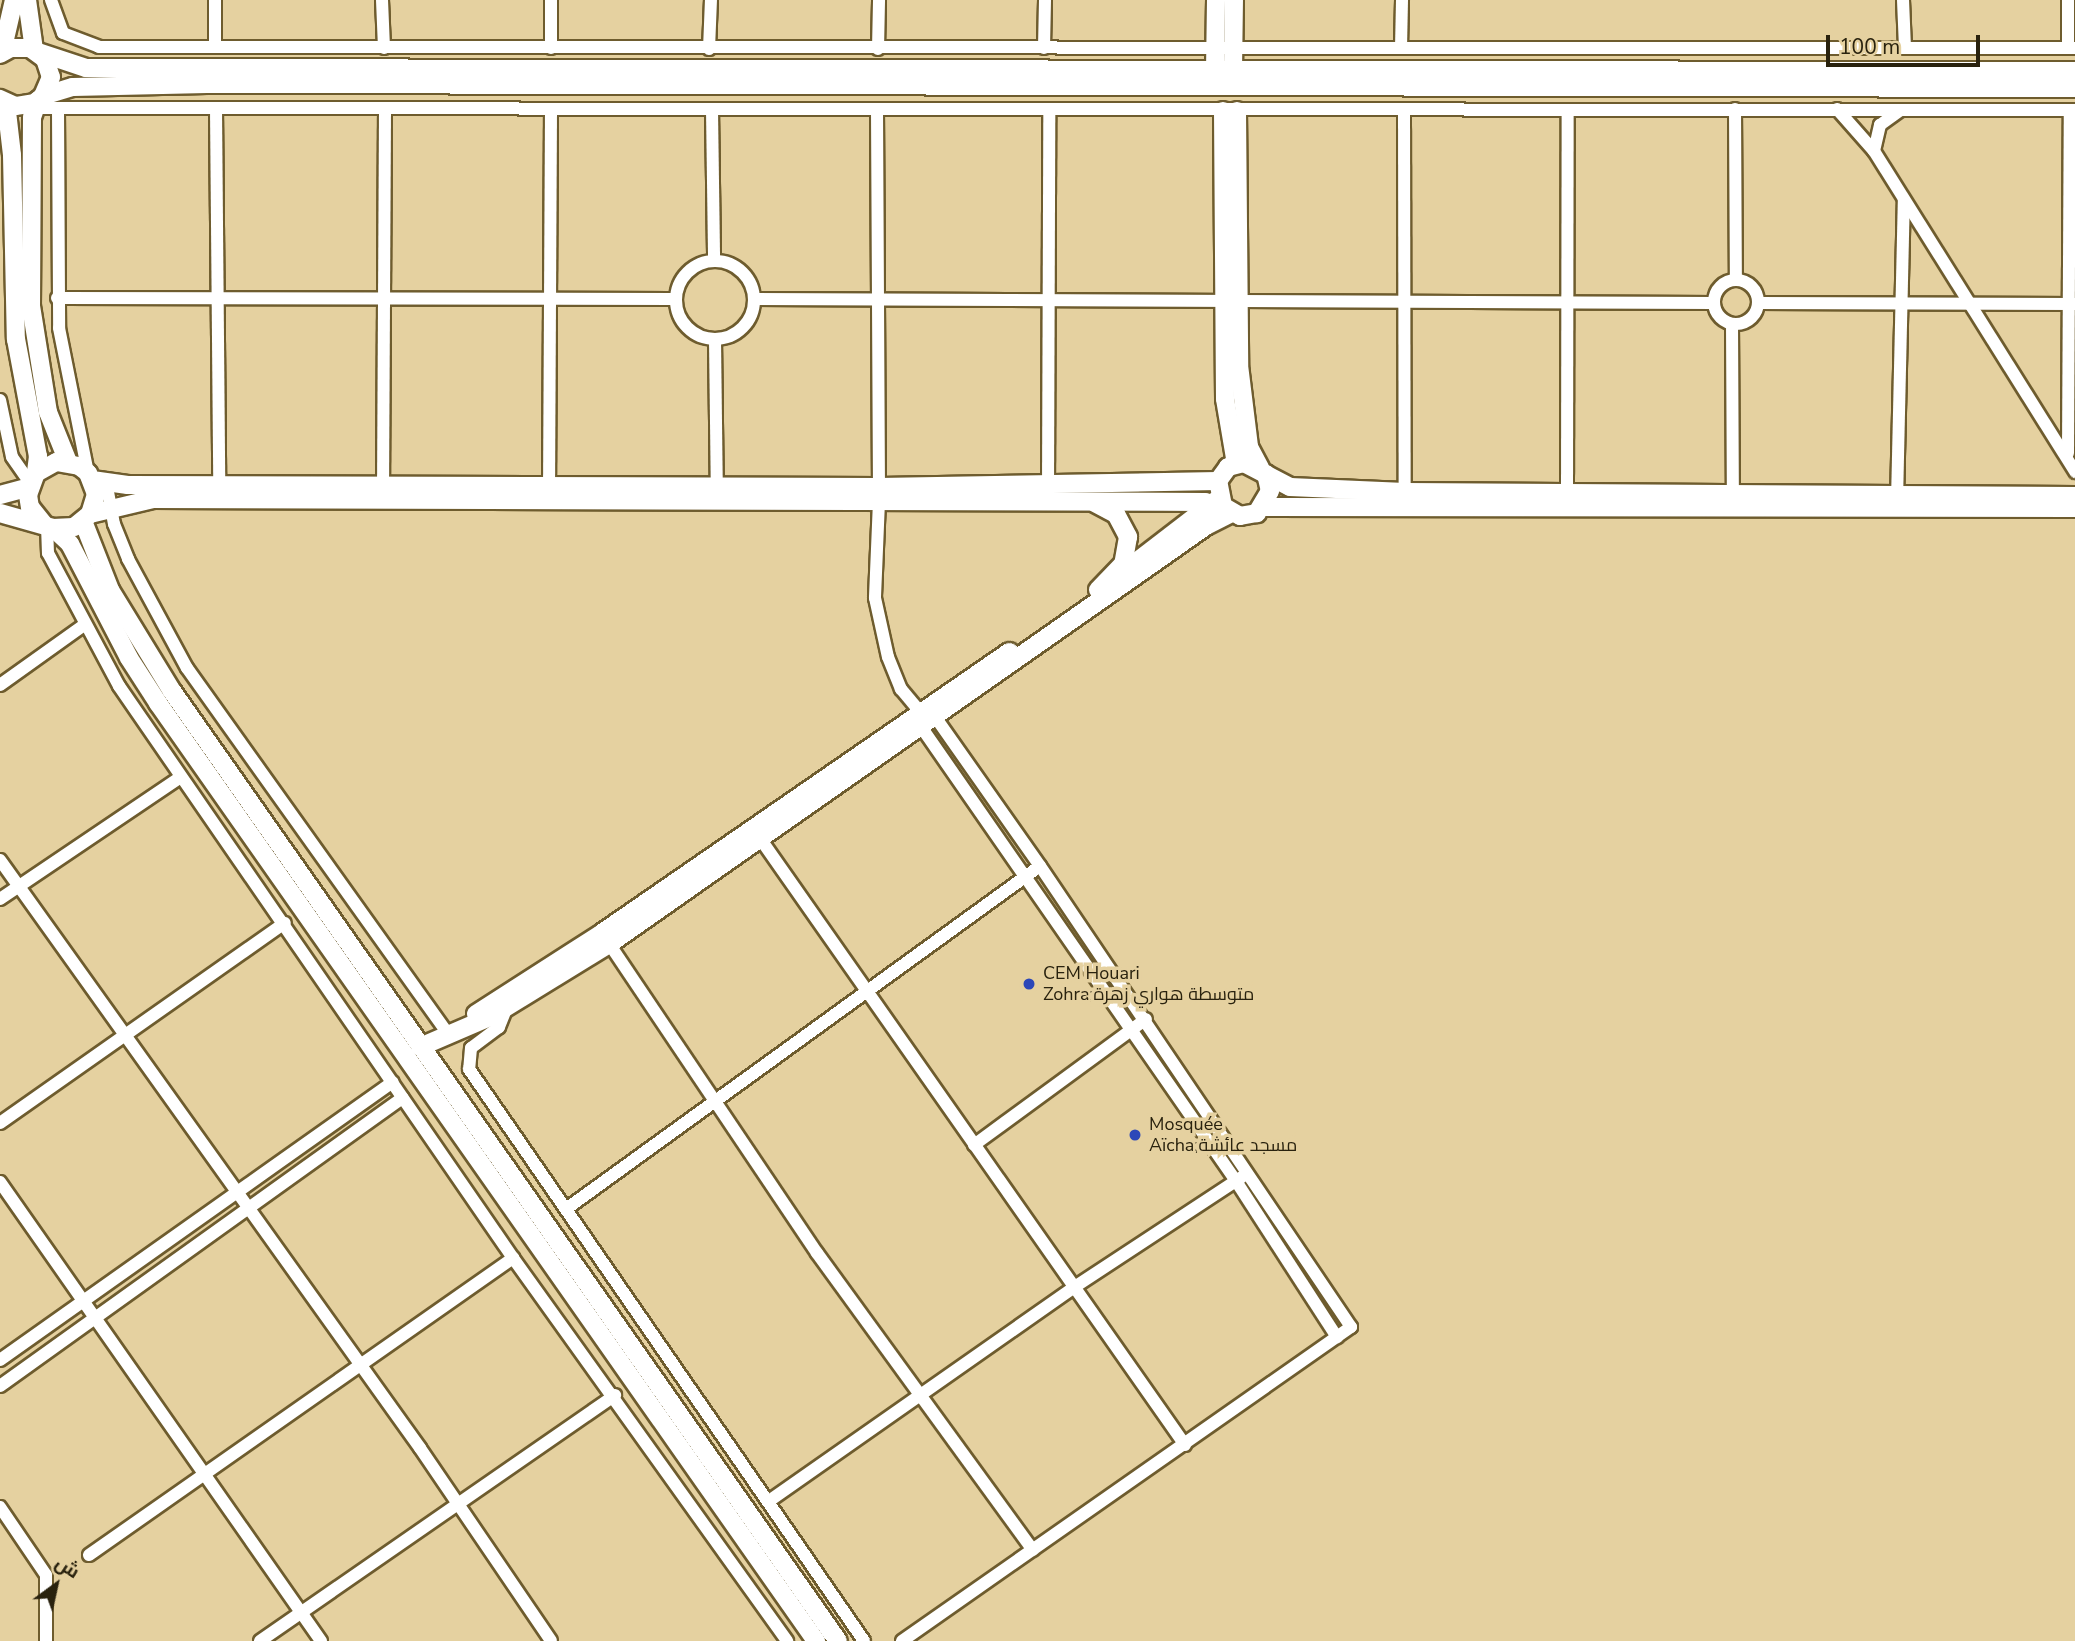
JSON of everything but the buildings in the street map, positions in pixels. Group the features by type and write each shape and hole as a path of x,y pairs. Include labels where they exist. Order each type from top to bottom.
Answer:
{"street":[{"path":"1,53 14,0"},
{"path":"27,0 36,51 51,77 35,103 32,306 48,412 68,462"},
{"path":"51,0 63,33 85,44 709,49 2071,48 2068,0"},
{"path":"215,0 215,47"},
{"path":"382,0 384,48"},
{"path":"551,0 551,48"},
{"path":"709,49 711,0"},
{"path":"878,48 880,0"},
{"path":"1044,48 1045,0"},
{"path":"1216,0 1215,70 1222,87"},
{"path":"1222,87 1233,70 1234,0"},
{"path":"1401,48 1402,0"},
{"path":"1903,0 1905,48"},
{"path":"1,53 20,46 60,63 86,68 2075,71"},
{"path":"35,103 74,88 207,84 2075,88"},
{"path":"816,1641 158,703 129,658 70,544 30,507 38,456 16,339 12,155 2,102 35,103 58,110 2072,110 2068,455"},
{"path":"216,109 219,485"},
{"path":"383,493 385,109"},
{"path":"549,493 551,109"},
{"path":"1836,109 1874,151 2068,455 2075,472"},
{"path":"1874,151 1880,125 1901,109"},
{"path":"58,110 57,298 65,370 95,478 96,494 87,517 110,590 172,691 838,1641"},
{"path":"712,110 714,261"},
{"path":"877,110 880,300 879,494 875,598 879,630 901,689 1040,866 1146,1019 1351,1327 902,1641"},
{"path":"1404,110 1405,492"},
{"path":"1567,493 1571,303 1568,110"},
{"path":"1735,110 1736,280"},
{"path":"1048,494 1046,301 1049,111"},
{"path":"420,1047 507,1007 926,720 1221,500 1236,464 1225,399 1230,303 1230,111"},
{"path":"1897,501 1904,199"},
{"path":"714,261 735,266 745,275 755,299 747,323 727,338 715,340 691,332 677,312 675,299 685,274 695,265 714,261"},
{"path":"1736,280 1754,289 1758,303 1753,317 1732,324 1719,317 1714,303 1718,289 1736,280"},
{"path":"57,298 675,299"},
{"path":"755,299 1714,303"},
{"path":"1230,303 1249,447 1263,471 1270,491 1264,507"},
{"path":"1758,303 2071,304"},
{"path":"1732,324 1733,494"},
{"path":"715,340 717,494"},
{"path":"0,400 12,457 32,481"},
{"path":"0,495 32,481 56,462 68,462 95,478 383,493"},
{"path":"1236,464 1263,471 1290,487 1405,492 1733,494 2075,508"},
{"path":"95,478 110,506 148,602 187,668 448,1034"},
{"path":"0,513 48,525 74,527 110,506 153,499 383,493 1048,494 1221,500 1249,516 1264,507 1897,501 2075,496"},
{"path":"1048,494 1088,502 1116,514 1128,537 1123,564 1098,590"},
{"path":"926,720 1221,500"},
{"path":"1088,502 1221,500"},
{"path":"48,525 48,554 84,625 181,778 285,923 513,1258 615,1395 787,1641"},
{"path":"0,685 84,625"},
{"path":"926,720 1023,878 1236,1181 1337,1337"},
{"path":"0,899 181,778"},
{"path":"757,834 1185,1445"},
{"path":"0,860 360,1365 551,1641"},
{"path":"566,1209 1040,866"},
{"path":"0,1123 285,923"},
{"path":"448,1034 515,986 605,939"},
{"path":"605,939 919,1395 1033,1550"},
{"path":"507,1007 499,1027 471,1048 469,1069 864,1641"},
{"path":"974,1145 1146,1019"},
{"path":"0,1360 392,1082"},
{"path":"0,1386 403,1098"},
{"path":"769,1501 1073,1288 1248,1171"},
{"path":"0,1182 321,1641"},
{"path":"89,1555 513,1258"},
{"path":"260,1641 615,1395"},
{"path":"0,1507 46,1576 46,1641"}],"place":[{"name":"CEM Houari Zohra;متوسطة هواري زهرة","path":"1029,984"},
{"name":"Mosquée Aïcha;مسجد عائشة","path":"1135,1135"}]}
